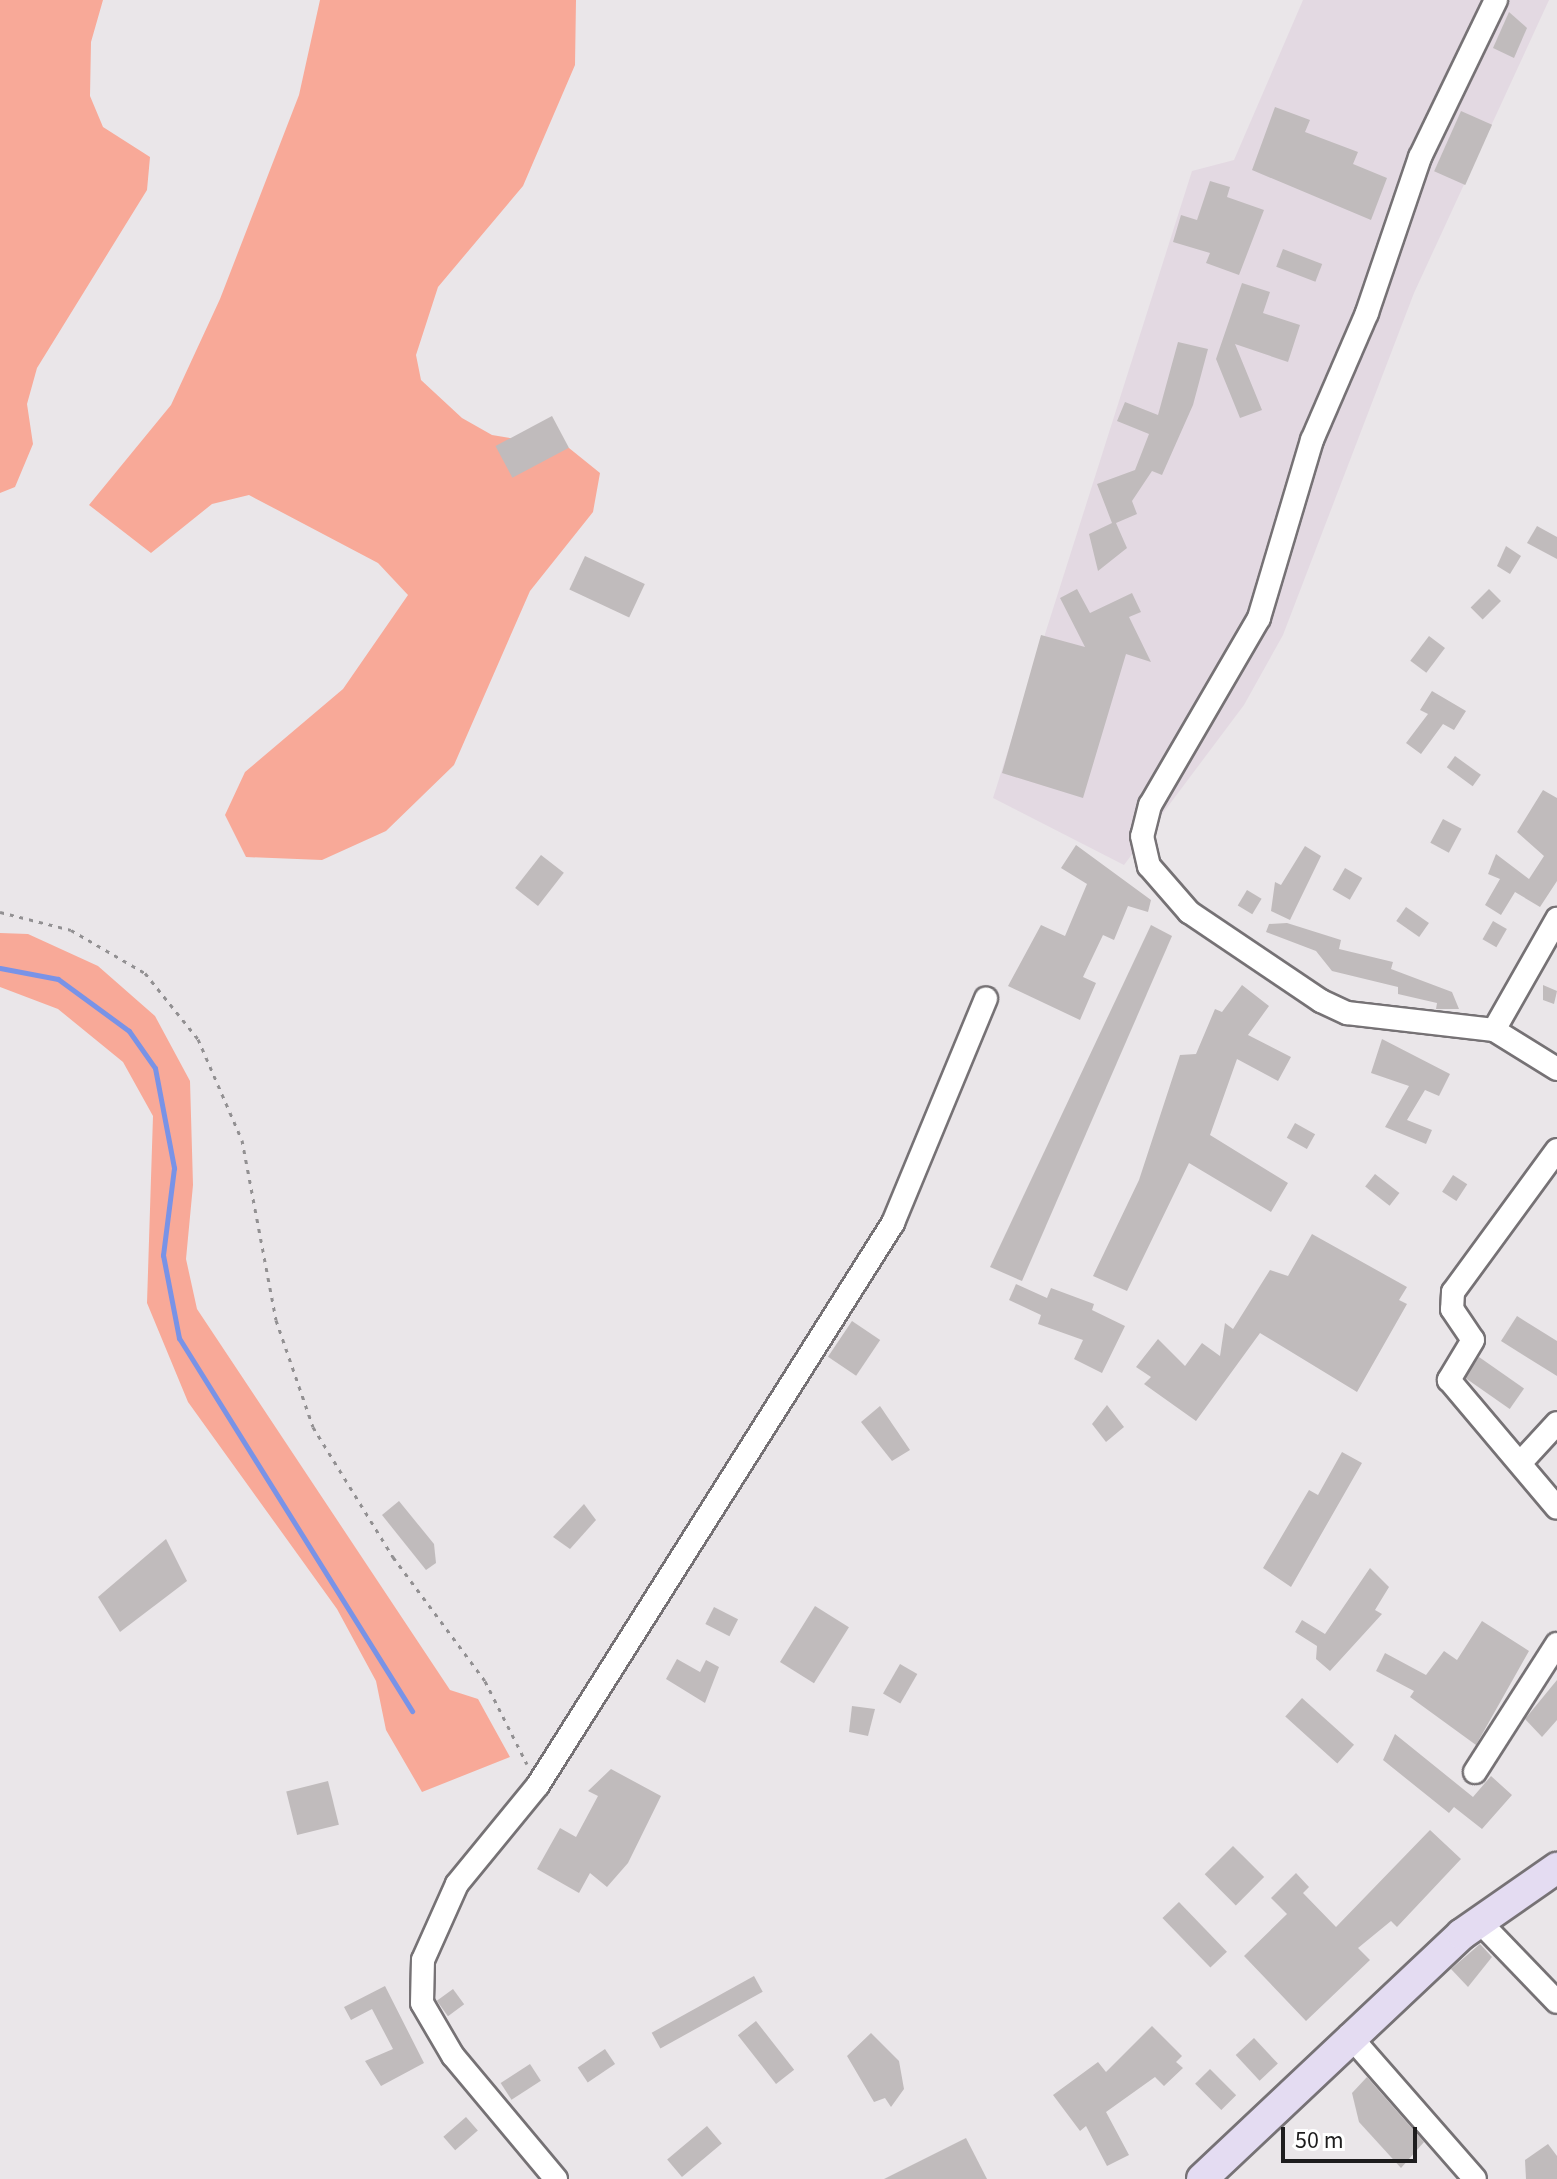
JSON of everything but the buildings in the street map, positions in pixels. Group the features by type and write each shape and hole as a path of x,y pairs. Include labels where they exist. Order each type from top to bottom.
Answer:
{"street":[{"path":"1496,0 1420,157 1367,313 1312,440 1259,618 1150,805 1142,836 1149,866 1189,912 1321,1001 1347,1013 1494,1030 1557,1069"},
{"path":"1494,1030 1557,919"},
{"path":"556,2179 453,2056 422,2003 423,1960 457,1884 538,1785 893,1223 986,999"},
{"path":"1557,1150 1453,1292 1452,1309 1473,1340 1449,1380 1523,1460 1531,1482 1557,1508"},
{"path":"1523,1460 1557,1423"},
{"path":"1475,1772 1557,1644"},
{"path":"1202,2179 1349,2035 1479,1921 1557,1868"},
{"path":"1479,1921 1557,2002"},
{"path":"1349,2035 1475,2179"}],"path":[{"path":"0,912 71,930 145,973 198,1039 242,1140 276,1320 313,1427 393,1557 485,1681 538,1785"}],"shaded area":[{"path":"0,0 103,0 91,42 90,96 103,127 150,157 147,190 37,368 27,404 33,444 15,487 0,493"},
{"path":"320,0 576,0 575,65 523,186 438,287 416,355 421,380 462,418 492,435 569,448 600,473 593,512 530,591 454,765 386,831 322,860 246,857 225,815 245,772 343,689 408,595 378,563 249,495 212,504 151,553 89,505 171,405 220,299 299,95"},
{"path":"1303,0 1549,0 1414,293 1283,635 1244,705 1124,865 993,798 1192,171 1234,160"},
{"path":"0,933 28,934 98,966 155,1016 190,1081 193,1185 186,1259 197,1309 450,1690 478,1699 510,1757 422,1792 386,1730 376,1681 337,1609 188,1402 147,1303 153,1116 123,1062 58,1009 0,987"}],"waterway":[{"path":"0,968 58,979 129,1031 155,1068 174,1168 163,1255 179,1338 412,1711"}]}
